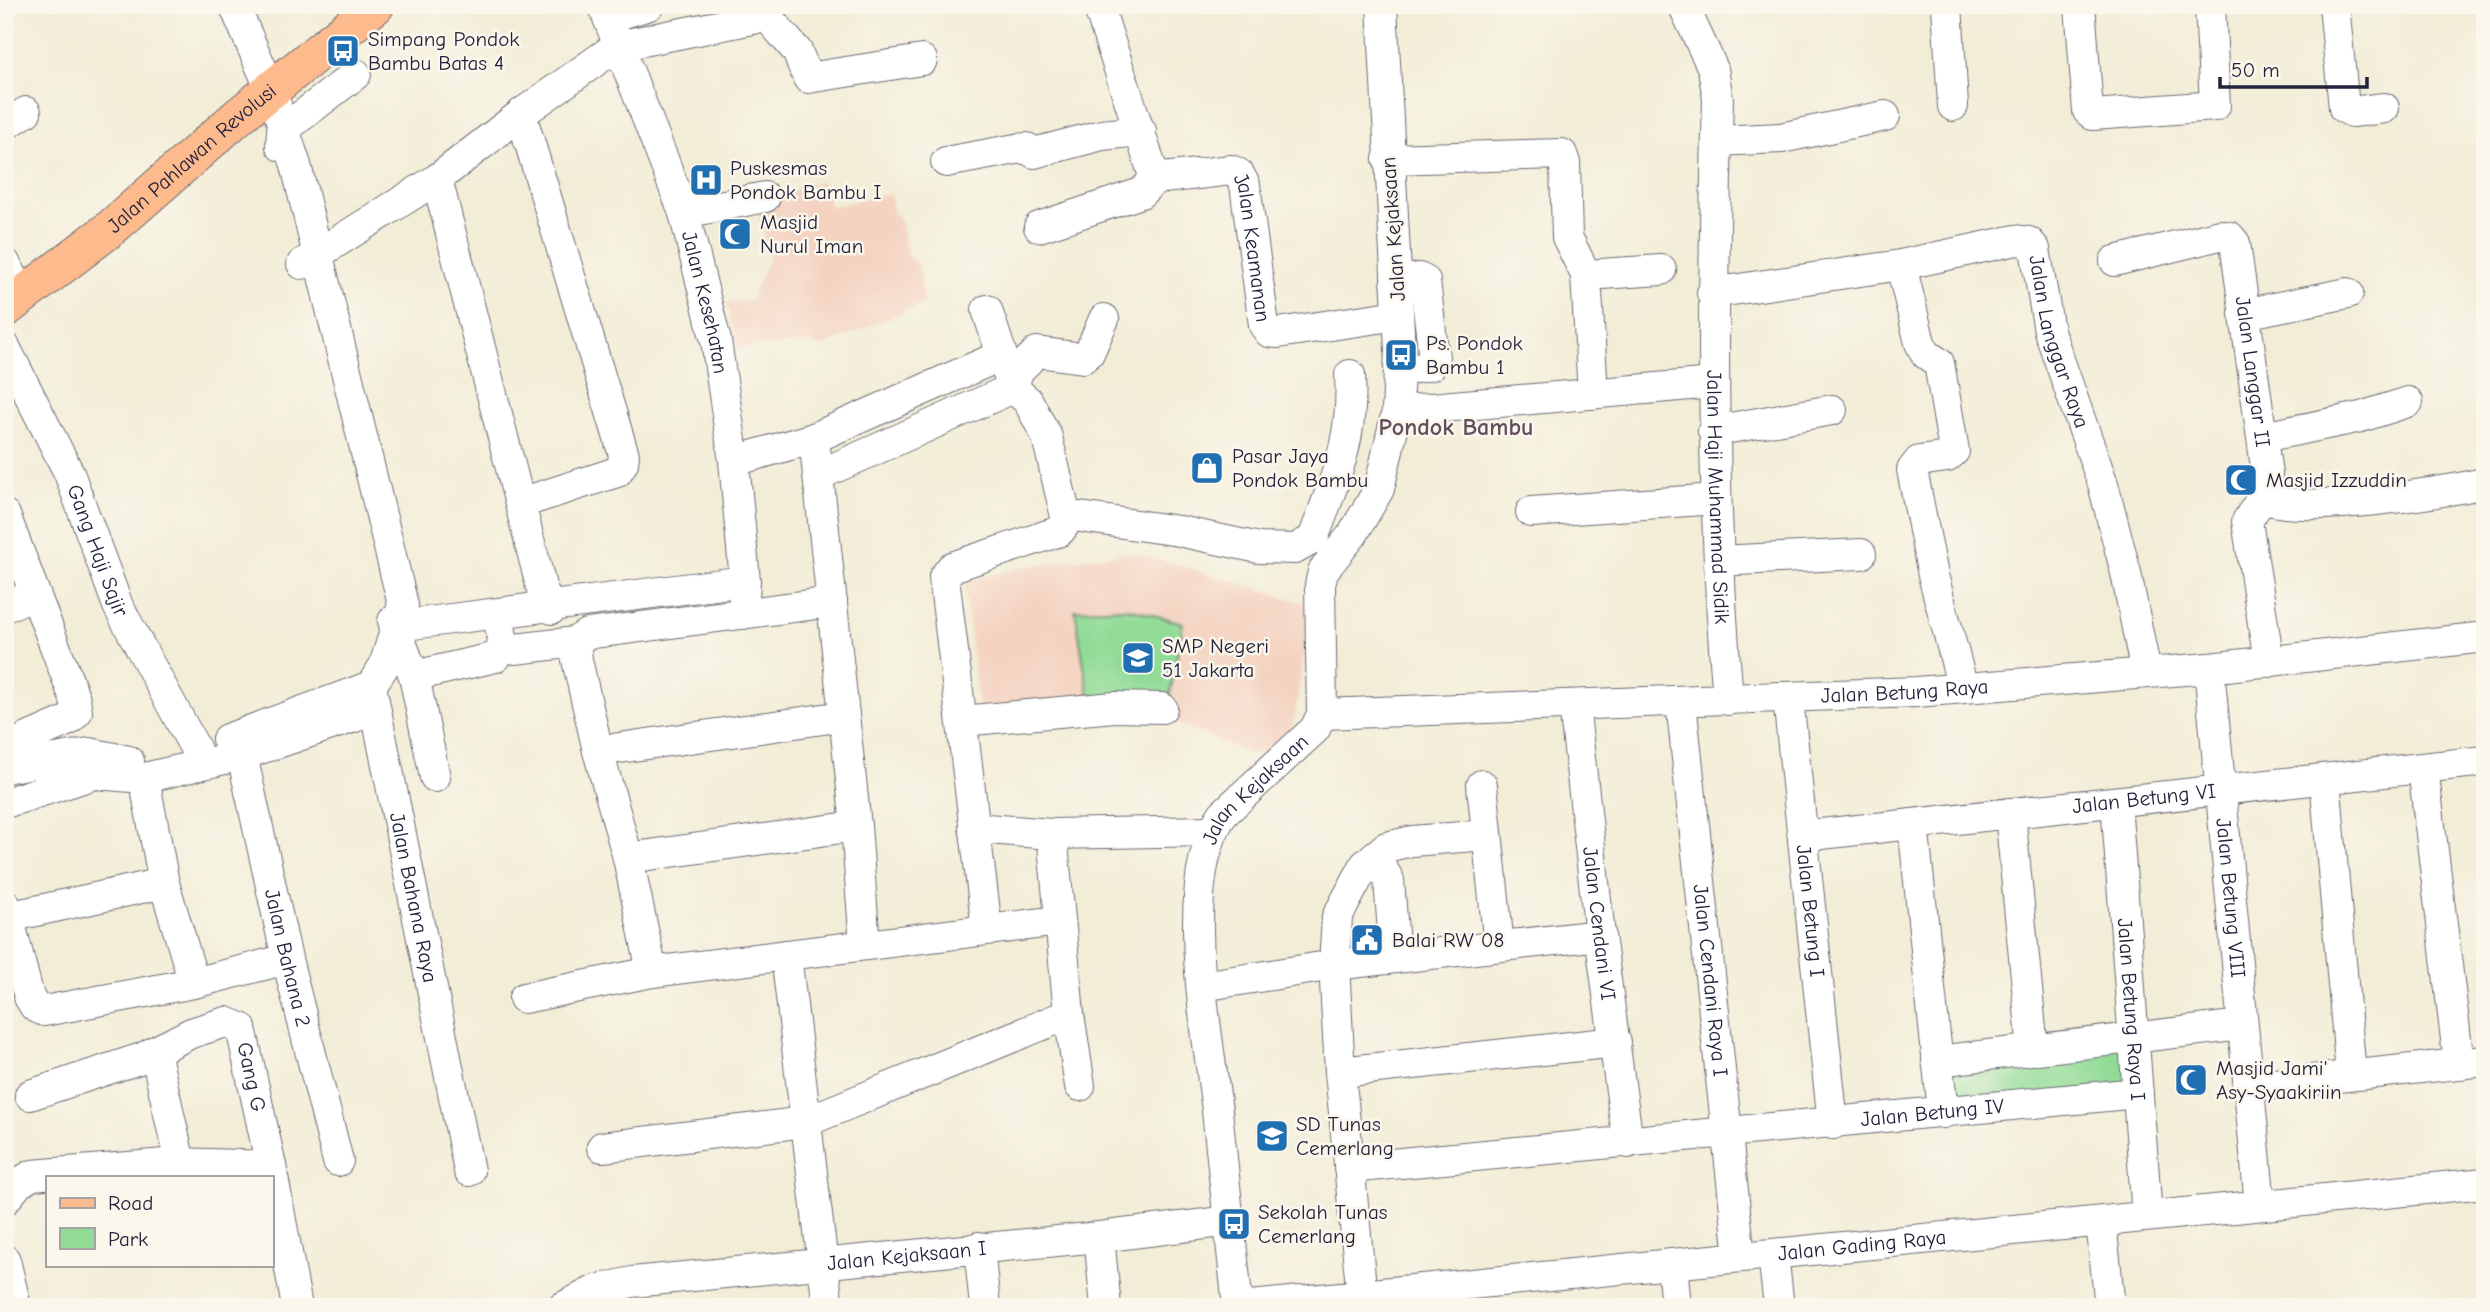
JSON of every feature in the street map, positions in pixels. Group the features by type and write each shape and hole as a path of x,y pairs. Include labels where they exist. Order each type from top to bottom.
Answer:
{"main road":[{"name":"Jalan Pahlawan Revolusi","path":"15,302 110,229 271,90 376,5"}],"street":[{"path":"5,803 95,774 144,778 242,755 373,698 397,626 403,605 342,394 310,259 296,165 282,131 271,90 234,5"},
{"path":"310,259 437,179 521,114 609,23 649,5"},
{"path":"1039,227 1142,193 1155,179 1098,5"},
{"name":"Jalan Kejaksaan","path":"1239,1307 1202,986 1198,896 1211,831 1223,814 1315,729 1322,714 1320,585 1323,571 1369,508 1387,463 1397,411 1400,371 1382,5"},
{"name":"Jalan Haji Muhammad Sidik","path":"1683,5 1717,83 1712,293 1713,431 1728,700"},
{"path":"1947,5 1953,106"},
{"path":"2080,5 2088,111 2092,115 2119,115 2210,108 2217,102 2210,5"},
{"path":"2334,5 2344,108 2352,112 2385,108"},
{"path":"609,23 750,20 763,9 797,51 808,78 922,60"},
{"name":"Jalan Kesehatan","path":"609,23 684,213 716,341 734,461 745,582 743,614"},
{"path":"282,131 356,74"},
{"path":"521,114 624,455 623,463 617,472 521,502"},
{"path":"1717,141 1781,138 1885,116"},
{"path":"946,162 1016,149 1027,148 1034,153 1102,135 1141,131"},
{"path":"1388,159 1562,154 1565,163 1567,237 1586,275 1593,394"},
{"name":"Jalan Keamanan","path":"1155,179 1231,170 1239,174 1245,185 1264,325 1269,332 1278,333 1398,314"},
{"path":"437,179 542,590 552,608"},
{"path":"684,213 765,197"},
{"name":"Jalan Langgar II","path":"2115,261 2220,235 2230,237 2235,243 2267,474 2262,498 2247,521 2269,662"},
{"name":"Jalan Langgar Raya","path":"1712,293 1900,265 2024,239 2035,249 2049,331 2109,507 2146,673"},
{"path":"5,263 15,302"},
{"path":"1900,265 1920,342 1926,354 1937,361 1941,371 1954,451 1947,457 1919,461 1912,470 1933,575 1963,688"},
{"path":"1586,275 1661,270"},
{"path":"1396,281 1419,278 1425,281 1434,358 1431,365 1425,368 1400,371"},
{"path":"2244,314 2348,293"},
{"path":"987,310 1000,356 1013,388 1028,401 1040,417 1067,521 1060,531 952,567 944,577 987,929"},
{"path":"818,475 1013,388 1018,371 1037,352 1074,360 1083,358 1089,353 1104,319"},
{"name":"Gang Haji Sajir","path":"5,347 69,473 118,606 196,750"},
{"path":"734,461 814,438 1000,356"},
{"path":"1080,517 1179,531 1259,548 1295,549 1313,539 1345,447 1352,412 1350,374"},
{"path":"1397,411 1713,383"},
{"path":"2263,437 2361,417 2408,402"},
{"path":"1713,431 1832,410"},
{"path":"814,438 856,826 865,945"},
{"path":"1345,447 1387,463"},
{"path":"2262,498 2286,505 2433,494 2485,484"},
{"path":"1531,512 1716,499"},
{"path":"5,515 75,699 77,712 69,720 5,748"},
{"path":"1719,561 1861,554"},
{"path":"397,626 745,582"},
{"path":"5,607 34,594"},
{"path":"515,649 575,642 587,634 832,602"},
{"path":"414,676 496,657 504,645 497,614"},
{"path":"397,626 414,676 435,777"},
{"name":"Jalan Betung Raya","path":"1322,714 1788,698 1963,688 2209,668 2485,637"},
{"path":"575,642 598,751 628,858 652,972"},
{"name":"Jalan Betung VIII","path":"2209,668 2260,1205"},
{"path":"5,768 17,763 89,753 150,764 373,698"},
{"name":"Jalan Bahana Raya","path":"373,698 469,1171"},
{"name":"Jalan Betung I","path":"1788,698 1833,1124"},
{"name":"Jalan Cendani Raya I","path":"1681,702 1740,1257"},
{"name":"Jalan Cendani VI","path":"1574,705 1600,935 1628,1143"},
{"path":"962,721 1114,707 1162,708"},
{"path":"598,751 844,716"},
{"name":"Jalan Bahana 2","path":"242,755 287,959 338,1161"},
{"name":"Jalan Betung VI","path":"1803,836 2485,761"},
{"path":"2247,1087 2472,1062 2423,768"},
{"path":"144,778 164,883 194,983"},
{"path":"2325,779 2351,1075"},
{"path":"1482,785 1499,946"},
{"name":"Jalan Betung Raya I","path":"2116,802 2147,1216"},
{"path":"2010,813 2033,1050"},
{"path":"1913,824 1943,1113"},
{"path":"628,858 856,826"},
{"path":"974,828 1052,834 1211,831"},
{"path":"1052,834 1069,1014 1080,1086"},
{"path":"1363,1301 1340,1072 1334,965 1337,917 1347,893 1365,865 1386,847 1412,841 1487,835"},
{"path":"1375,856 1389,880 1395,958"},
{"path":"164,883 7,910 29,997 35,1007 44,1011 57,1010 194,983 287,959"},
{"path":"524,998 652,972 1059,921"},
{"path":"1202,986 1334,965 1600,935"},
{"path":"786,955 828,1307"},
{"path":"602,1147 806,1122 1069,1014"},
{"name":"Gang G","path":"30,1095 155,1051 191,1033 226,1022 241,1028 273,1176"},
{"path":"1937,1060 2242,1025"},
{"path":"1340,1072 1616,1042"},
{"path":"155,1051 180,1163"},
{"name":"Jalan Betung IV","path":"1349,1168 2138,1093"},
{"path":"5,1200 19,1183 32,1175 180,1163 271,1166"},
{"name":"Gang G","path":"273,1177 297,1307"},
{"name":"Jalan Gading Raya","path":"1239,1307 1363,1301 1672,1264 2485,1183"},
{"name":"Jalan Kejaksaan I","path":"578,1303 632,1282 1099,1237 1230,1221"},
{"path":"2101,1222 2110,1307"},
{"path":"1099,1237 1106,1307"},
{"path":"979,1248 985,1307"},
{"path":"1773,1254 1779,1307"},
{"path":"5,1259 16,1307"},
{"path":"1672,1264 1676,1307"}],"shaded area":[{"path":"821,181 831,207 890,193 894,214 899,215 908,257 919,266 924,303 821,347 810,342 737,349 727,302 750,301 769,258 756,203"},
{"name":"SMP Negeri 51 Jakarta","path":"1133,552 1312,605 1290,745 1250,754 1151,712 979,715 964,581 1029,566"}],"green space":[{"path":"1128,608 1183,623 1167,710 1089,696 1075,610"},
{"path":"2123,1041 2130,1093 1947,1110 1941,1063"}],"place":[{"name":"Simpang Pondok Bambu Batas 4","path":"343,51"},
{"name":"Puskesmas Pondok Bambu I","path":"706,180"},
{"name":"Masjid Nurul Iman","path":"735,234"},
{"name":"Ps. Pondok Bambu 1","path":"1401,355"},
{"name":"Pasar Jaya Pondok Bambu","path":"1207,468"},
{"name":"Masjid Izzuddin","path":"2241,480"},
{"name":"SMP Negeri 51 Jakarta","path":"1138,658"},
{"name":"Balai RW 08","path":"1367,940"},
{"name":"Masjid Jami' Asy-Syaakiriin","path":"2191,1080"},
{"name":"SD Tunas Cemerlang","path":"1272,1136"},
{"name":"Sekolah Tunas Cemerlang","path":"1234,1224"}],"district":[{"name":"Pondok Bambu","path":"1456,427"}]}
